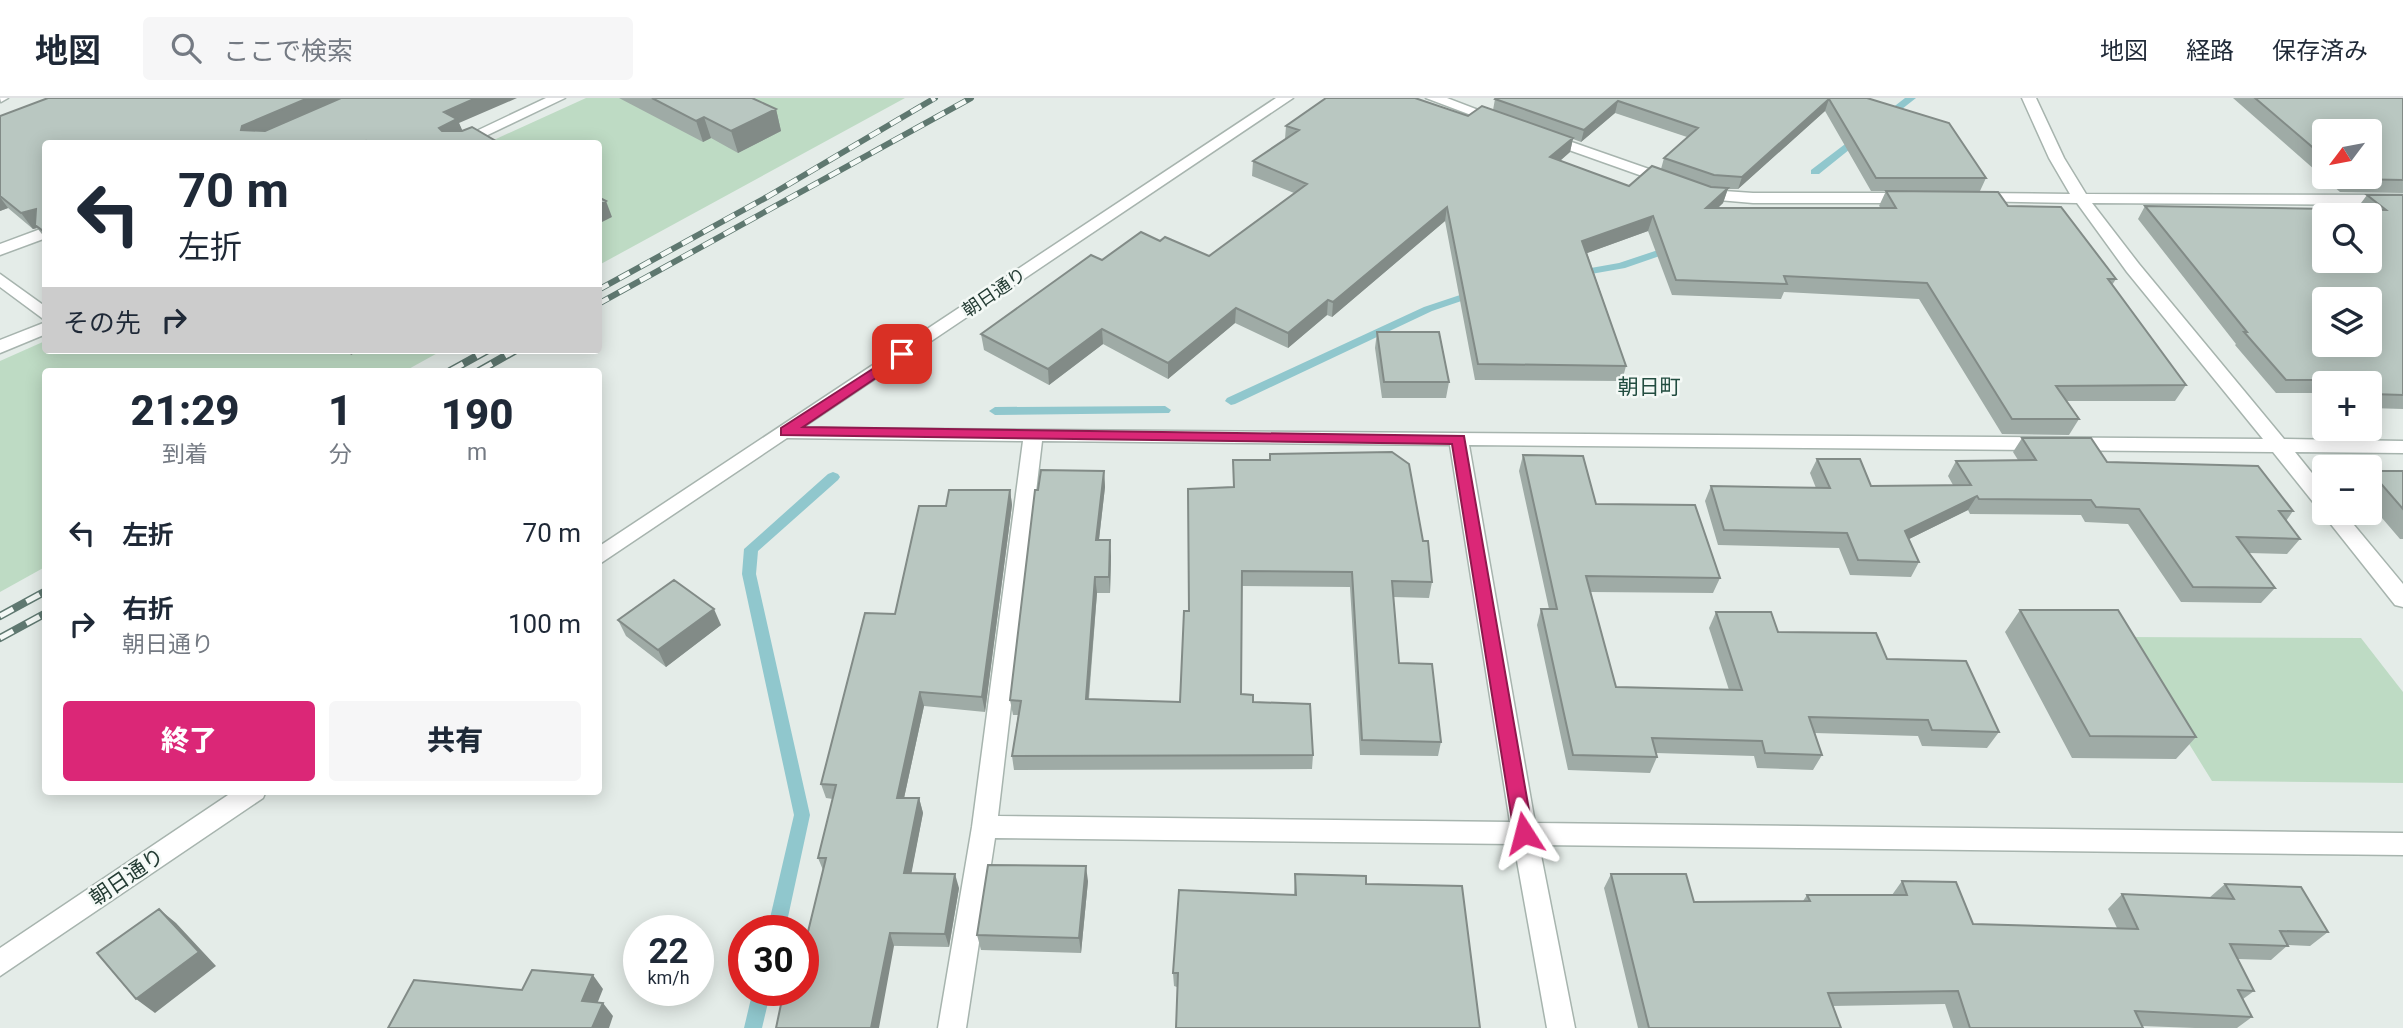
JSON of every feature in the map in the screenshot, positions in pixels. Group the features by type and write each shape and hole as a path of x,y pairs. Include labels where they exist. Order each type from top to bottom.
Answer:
{"street":[{"path":"465,140 558,98"},
{"name":"朝日通り","path":"602,555 1286,98"},
{"path":"1433,98 1707,194 1753,198 1930,198"},
{"path":"2029,98 2042,136 2080,199 2312,487"},
{"path":"1958,198 2403,200"},
{"path":"0,250 42,234"},
{"path":"0,279 42,313"},
{"path":"0,347 42,329"},
{"path":"786,432 2403,447"},
{"path":"952,1028 984,827 1033,436"},
{"path":"1459,440 1524,833 1561,1028"},
{"path":"2343,525 2403,599"},
{"name":"朝日通り","path":"0,962 248,795"},
{"path":"984,827 2403,844"}],"green space":[{"path":"586,98 905,98 602,263 602,140 494,140"},
{"path":"42,342 42,354 436,354 410,368 42,368 42,569 0,592 0,361"},
{"path":"2123,637 2361,638 2403,692 2403,783 2212,781"}],"building":[{"path":"48,98 308,98 242,126 241,130 265,131 341,98 476,98 444,112 457,119 439,128 442,131 462,131 472,127 494,140 42,140 42,230 35,225 36,209 21,213 0,196 0,116"},
{"path":"652,98 752,98 776,109 731,131 704,117 696,121"},
{"path":"1326,98 1415,98 1468,116 1482,106 1573,138 1550,157 1629,186 1652,166 1711,187 1728,188 1706,208 1896,208 1886,191 1998,192 2008,206 2061,207 2116,279 2108,279 2186,385 2056,386 2079,419 2012,419 1927,283 1784,276 1787,284 1676,280 1653,216 1582,241 1626,366 1478,364 1447,207 1333,302 1328,300 1288,333 1236,308 1168,363 1102,329 1048,369 981,334 1091,255 1102,260 1141,232 1160,241 1165,237 1209,256 1307,184 1253,161 1299,130 1286,126"},
{"path":"1496,98 1867,98 1949,123 1986,178 1876,178 1829,99 1742,177 1714,175 1664,158 1698,128 1618,101 1584,130"},
{"path":"2255,98 2403,98 2403,180 2382,180 2382,119 2312,119 2312,147"},
{"path":"2367,195 2403,195 2403,395 2382,394 2382,371 2312,371 2312,380 2286,380 2244,332 2247,332 2145,206 2312,209 2312,273 2382,273 2382,210 2386,210 2382,203 2377,203"},
{"path":"1377,332 1439,332 1449,382 1384,382"},
{"path":"2022,438 2091,438 2107,462 2258,466 2293,511 2279,511 2300,539 2237,537 2275,588 2193,587 2139,509 2096,507 2091,500 1979,499 1977,496 1905,531 1919,562 1858,560 1847,533 1724,530 1711,486 1830,488 1817,459 1860,459 1871,486 1971,485 1956,461 2036,460"},
{"path":"1392,452 1409,464 1423,541 1428,541 1432,582 1392,581 1399,663 1432,664 1441,742 1362,740 1352,572 1242,571 1241,694 1253,695 1253,702 1310,704 1313,755 1012,756 1021,701 1010,700 1035,490 1038,490 1041,470 1104,471 1096,540 1110,540 1109,577 1095,577 1086,699 1180,702 1184,611 1189,611 1188,489 1234,487 1233,460 1270,460 1270,454"},
{"path":"1523,455 1583,456 1596,504 1695,505 1720,578 1586,576 1616,687 1742,690 1716,612 1771,612 1778,632 1876,633 1887,659 1966,661 1999,732 1932,730 1928,720 1809,717 1822,755 1765,753 1762,741 1652,738 1657,757 1573,755 1541,609 1557,609"},
{"path":"2382,471 2403,471 2403,509 2382,485"},
{"path":"949,490 1010,490 982,697 920,692 897,798 919,798 904,873 955,874 945,934 890,933 871,1028 776,1028 781,1006 819,1006 819,915 812,915 826,858 818,858 836,785 821,784 865,613 895,614 919,506 946,506"},
{"path":"674,580 714,609 658,650 618,620"},
{"path":"2020,610 2118,610 2196,737 2090,736"},
{"path":"988,865 1086,866 1079,938 977,935"},
{"path":"1295,874 1366,876 1366,884 1462,886 1480,1028 1176,1028 1178,973 1173,973 1179,890 1296,895"},
{"path":"1611,874 1686,874 1694,902 1810,901 1807,895 1907,895 1902,881 1956,882 1973,924 2138,929 2122,894 2234,899 2225,884 2301,887 2328,932 2280,931 2288,946 2230,944 2254,991 2238,990 2252,1017 2135,1011 2143,1028 1970,1028 1958,991 1828,993 1841,1028 1649,1028"},
{"path":"159,909 199,952 136,999 97,953"},
{"path":"532,970 593,975 582,1001 603,1003 592,1028 388,1028 414,980 522,990"}],"waterway":[{"path":"1885,118 1911,98"},
{"path":"1815,172 1860,137"},
{"path":"1574,274 1621,266 1673,248"},
{"path":"1231,401 1428,309 1475,293"},
{"path":"995,411 1165,410"},
{"path":"780,915 802,815 749,574 751,549 833,477"},
{"path":"753,1028 758,1006"}],"railway":[{"path":"602,288 767,197 935,98"},
{"path":"602,302 971,98"},
{"path":"455,368 481,354"},
{"path":"484,368 509,354"},
{"path":"0,616 42,593"},
{"path":"0,638 42,615"}],"district":[{"name":"朝日町","path":"1649,387"}],"route":[{"path":"902,354 786,432 1459,440 1524,833"}]}
